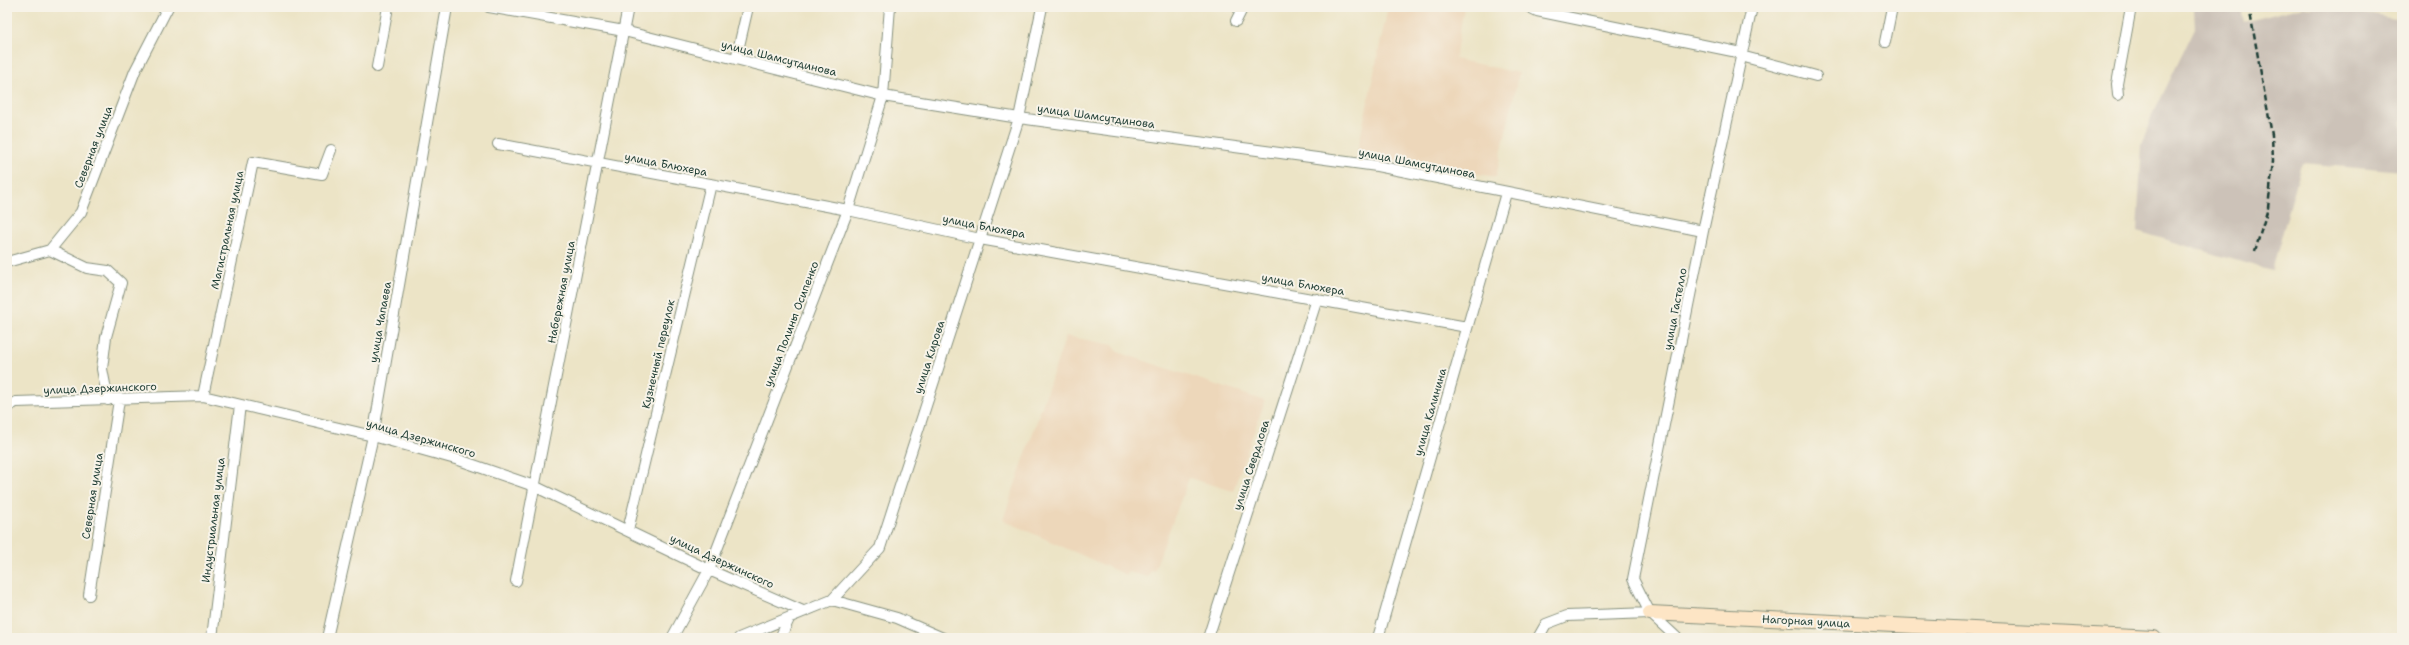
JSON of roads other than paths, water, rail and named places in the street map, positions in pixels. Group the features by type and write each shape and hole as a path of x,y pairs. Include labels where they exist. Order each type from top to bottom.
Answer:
{"street":[{"name":"Северная улица","path":"50,250 81,212 135,71 168,7"},
{"path":"377,67 388,7"},
{"name":"улица Чапаева","path":"327,638 373,436 447,7"},
{"name":"улица Шамсутдинова","path":"489,7 624,31 883,96 1019,118 1377,166 1506,193 1703,231"},
{"name":"Набережная улица","path":"516,581 599,163 628,7"},
{"path":"736,59 748,7"},
{"name":"улица Полины Осипенко","path":"672,638 709,570 848,210 883,96 890,7"},
{"name":"улица Кирова","path":"739,638 832,600 880,548 1019,118 1042,7"},
{"path":"1236,21 1243,7"},
{"path":"1529,7 1537,11 1741,55 1816,76"},
{"name":"улица Гастелло","path":"1677,638 1650,613 1633,580 1703,231 1752,7"},
{"path":"1885,42 1892,7"},
{"path":"2118,95 2117,84 2131,7"},
{"name":"улица Блюхера","path":"498,144 848,210 980,239 1467,327"},
{"name":"Магистральная улица","path":"203,396 253,162 322,174 331,150"},
{"name":"Кузнечный переулок","path":"628,530 711,184"},
{"name":"улица Калинина","path":"1378,638 1506,193"},
{"path":"7,262 50,250 87,268 108,271 121,283 106,337 102,368 108,400"},
{"name":"улица Свердлова","path":"1208,638 1317,299"},
{"name":"улица Дзержинского","path":"7,407 16,402 119,400 203,396 373,436 459,460 534,486 709,570 803,611"},
{"name":"Северная улица","path":"88,595 119,400"},
{"name":"Индустриальная улица","path":"212,638 240,405"},
{"path":"832,600 898,618 943,638"},
{"path":"1538,638 1546,624 1567,616 1650,613"},
{"name":"Нагорная улица","path":"1650,613 2154,638"},
{"path":"780,638 790,617"}],"railway":[{"path":"2249,7 2272,135 2273,161 2268,208 2255,251"}]}
